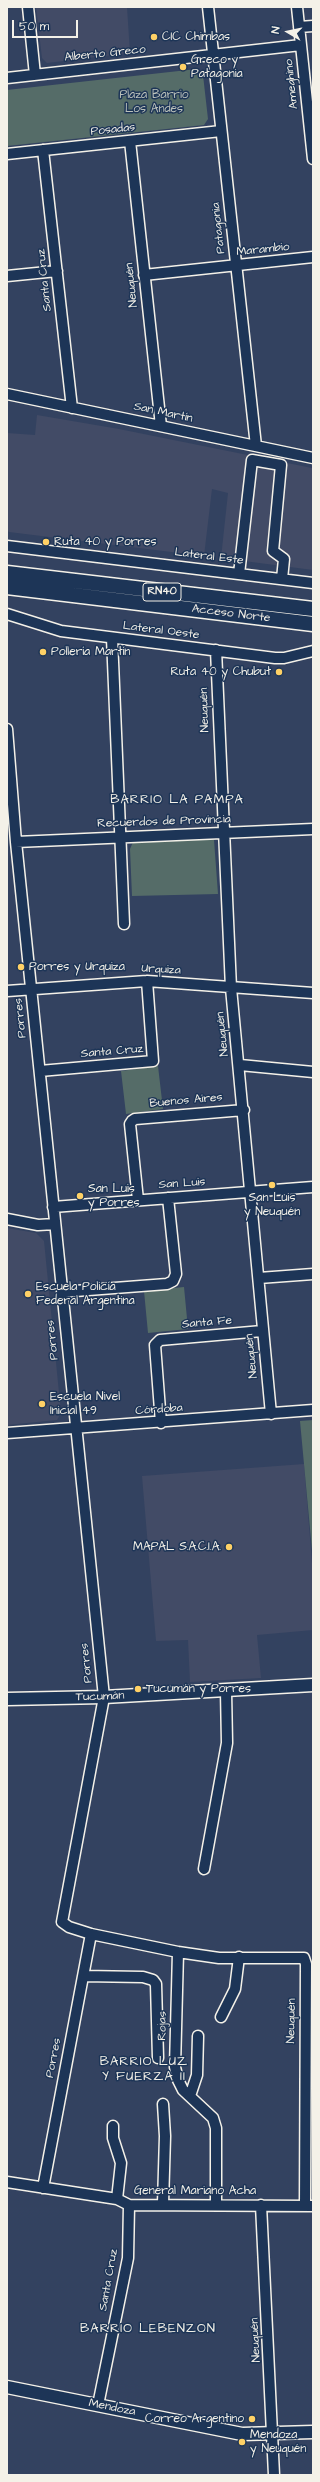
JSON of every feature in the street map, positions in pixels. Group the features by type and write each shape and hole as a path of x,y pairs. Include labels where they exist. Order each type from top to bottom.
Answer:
{"highway":[{"name":"Acceso Norte","path":"9,580 313,609"},
{"name":"Acceso Norte","path":"9,580 313,625"}],"main road":[{"name":"Tucumán","path":"7,1699 104,1697 313,1685"},
{"name":"Mendoza","path":"7,2387 242,2434 313,2432"}],"street":[{"path":"28,7 35,75"},
{"name":"Patagonia","path":"208,7 256,446"},
{"name":"Ameghino","path":"297,7 313,159"},
{"path":"299,27 313,26"},
{"name":"Alberto Greco","path":"7,78 213,54 301,46"},
{"name":"Posadas","path":"7,154 222,131"},
{"name":"Neuquén","path":"130,141 160,426"},
{"name":"Santa Cruz","path":"43,150 72,408"},
{"name":"Marambio","path":"144,275 313,257"},
{"path":"7,276 57,271"},
{"name":"San Martín","path":"7,394 313,458"},
{"path":"239,574 252,460 281,465 273,551 284,559 282,579"},
{"name":"Lateral Este","path":"7,546 313,583"},
{"name":"Lateral Oeste","path":"7,614 53,630 112,638 280,658 313,651"},
{"path":"112,638 124,924"},
{"name":"Neuquén","path":"216,650 231,988 240,1065 259,1278 262,1331 271,1414"},
{"name":"Porres","path":"7,729 16,842 75,1428 104,1697 62,1922 69,1927 90,1934 43,2188"},
{"name":"Recuerdos de Provincia","path":"16,842 120,836 313,829"},
{"name":"Santa Cruz","path":"40,1071 153,1061 147,981"},
{"name":"Urquiza","path":"7,991 31,987 147,981 313,993"},
{"path":"240,1065 313,1072"},
{"name":"Buenos Aires","path":"138,1200 130,1124 132,1121 135,1119 244,1110"},
{"name":"San Luis","path":"53,1207 313,1187"},
{"path":"62,1292 167,1284 173,1281 176,1274 168,1198"},
{"path":"7,1219 38,1225 55,1224"},
{"path":"259,1278 313,1274"},
{"name":"Santa Fe","path":"161,1423 155,1345 160,1340 262,1331"},
{"name":"Córdoba","path":"7,1433 161,1423 313,1410"},
{"path":"204,1869 227,1744 226,1691"},
{"path":"90,1934 178,1952 219,1958 239,1958 235,1989 221,2017"},
{"name":"Rojas","path":"178,1952 176,2067 178,2080 183,2090 213,2118 216,2128 216,2205"},
{"name":"Neuquén","path":"239,1958 304,1958 306,1964 309,2003 309,2206"},
{"path":"83,1976 152,1980 156,1984 158,2058"},
{"path":"190,2096 197,2075 198,2036"},
{"path":"163,2104 165,2136 163,2204"},
{"path":"113,2126 113,2138 121,2163 117,2199"},
{"name":"General Mariano Acha","path":"7,2182 117,2199 129,2205 261,2204 309,2206"},
{"name":"Neuquén","path":"261,2204 274,2434 274,2475"},
{"name":"Santa Cruz","path":"98,2405 128,2258 129,2205"}],"shaded area":[{"path":"36,7 127,7 130,53 47,63 42,58"},
{"path":"37,415 119,429 312,468 313,570 221,558 228,493 212,489 204,556 9,532 7,530 7,433 35,435"},
{"name":"Escuela Policía Federal Argentina","path":"7,1228 36,1233 44,1241 61,1413 57,1420 7,1425"},
{"name":"MAPAL S.A.C.I.A.","path":"304,1464 313,1575 313,1630 257,1635 261,1678 190,1682 188,1640 156,1641 142,1476"}],"green space":[{"name":"Plaza Barrio Los Andes","path":"197,69 203,75 208,119 204,125 7,146 7,90"},
{"path":"214,840 218,894 132,896 130,849 133,842"},
{"path":"158,1066 163,1109 126,1114 121,1071"},
{"path":"184,1287 188,1329 148,1333 144,1291"},
{"path":"313,1420 313,1561 300,1421"}],"place":[{"name":"CIC Chimbas","path":"154,37"},
{"name":"Greco y Patagonia","path":"183,67"},
{"name":"Ruta 40 y Porres","path":"46,542"},
{"name":"Pollería Martín","path":"43,652"},
{"name":"Ruta 40 y Chubut","path":"279,672"},
{"name":"Porres y Urquiza","path":"21,967"},
{"name":"San Luis y Neuquén","path":"272,1185"},
{"name":"San Luis y Porres","path":"80,1196"},
{"name":"Escuela Policía Federal Argentina","path":"28,1294"},
{"name":"Escuela Nivel Inicial 49","path":"42,1404"},
{"name":"MAPAL S.A.C.I.A.","path":"229,1547"},
{"name":"Tucumán y Porres","path":"138,1689"},
{"name":"Correo Argentino","path":"252,2419"},
{"name":"Mendoza y Neuquén","path":"242,2442"}],"district":[{"name":"BARRIO LA PAMPA","path":"177,800"},
{"name":"BARRIO LUZ Y FUERZA II","path":"144,2070"},
{"name":"BARRIO LEBENZON","path":"148,2329"}]}
